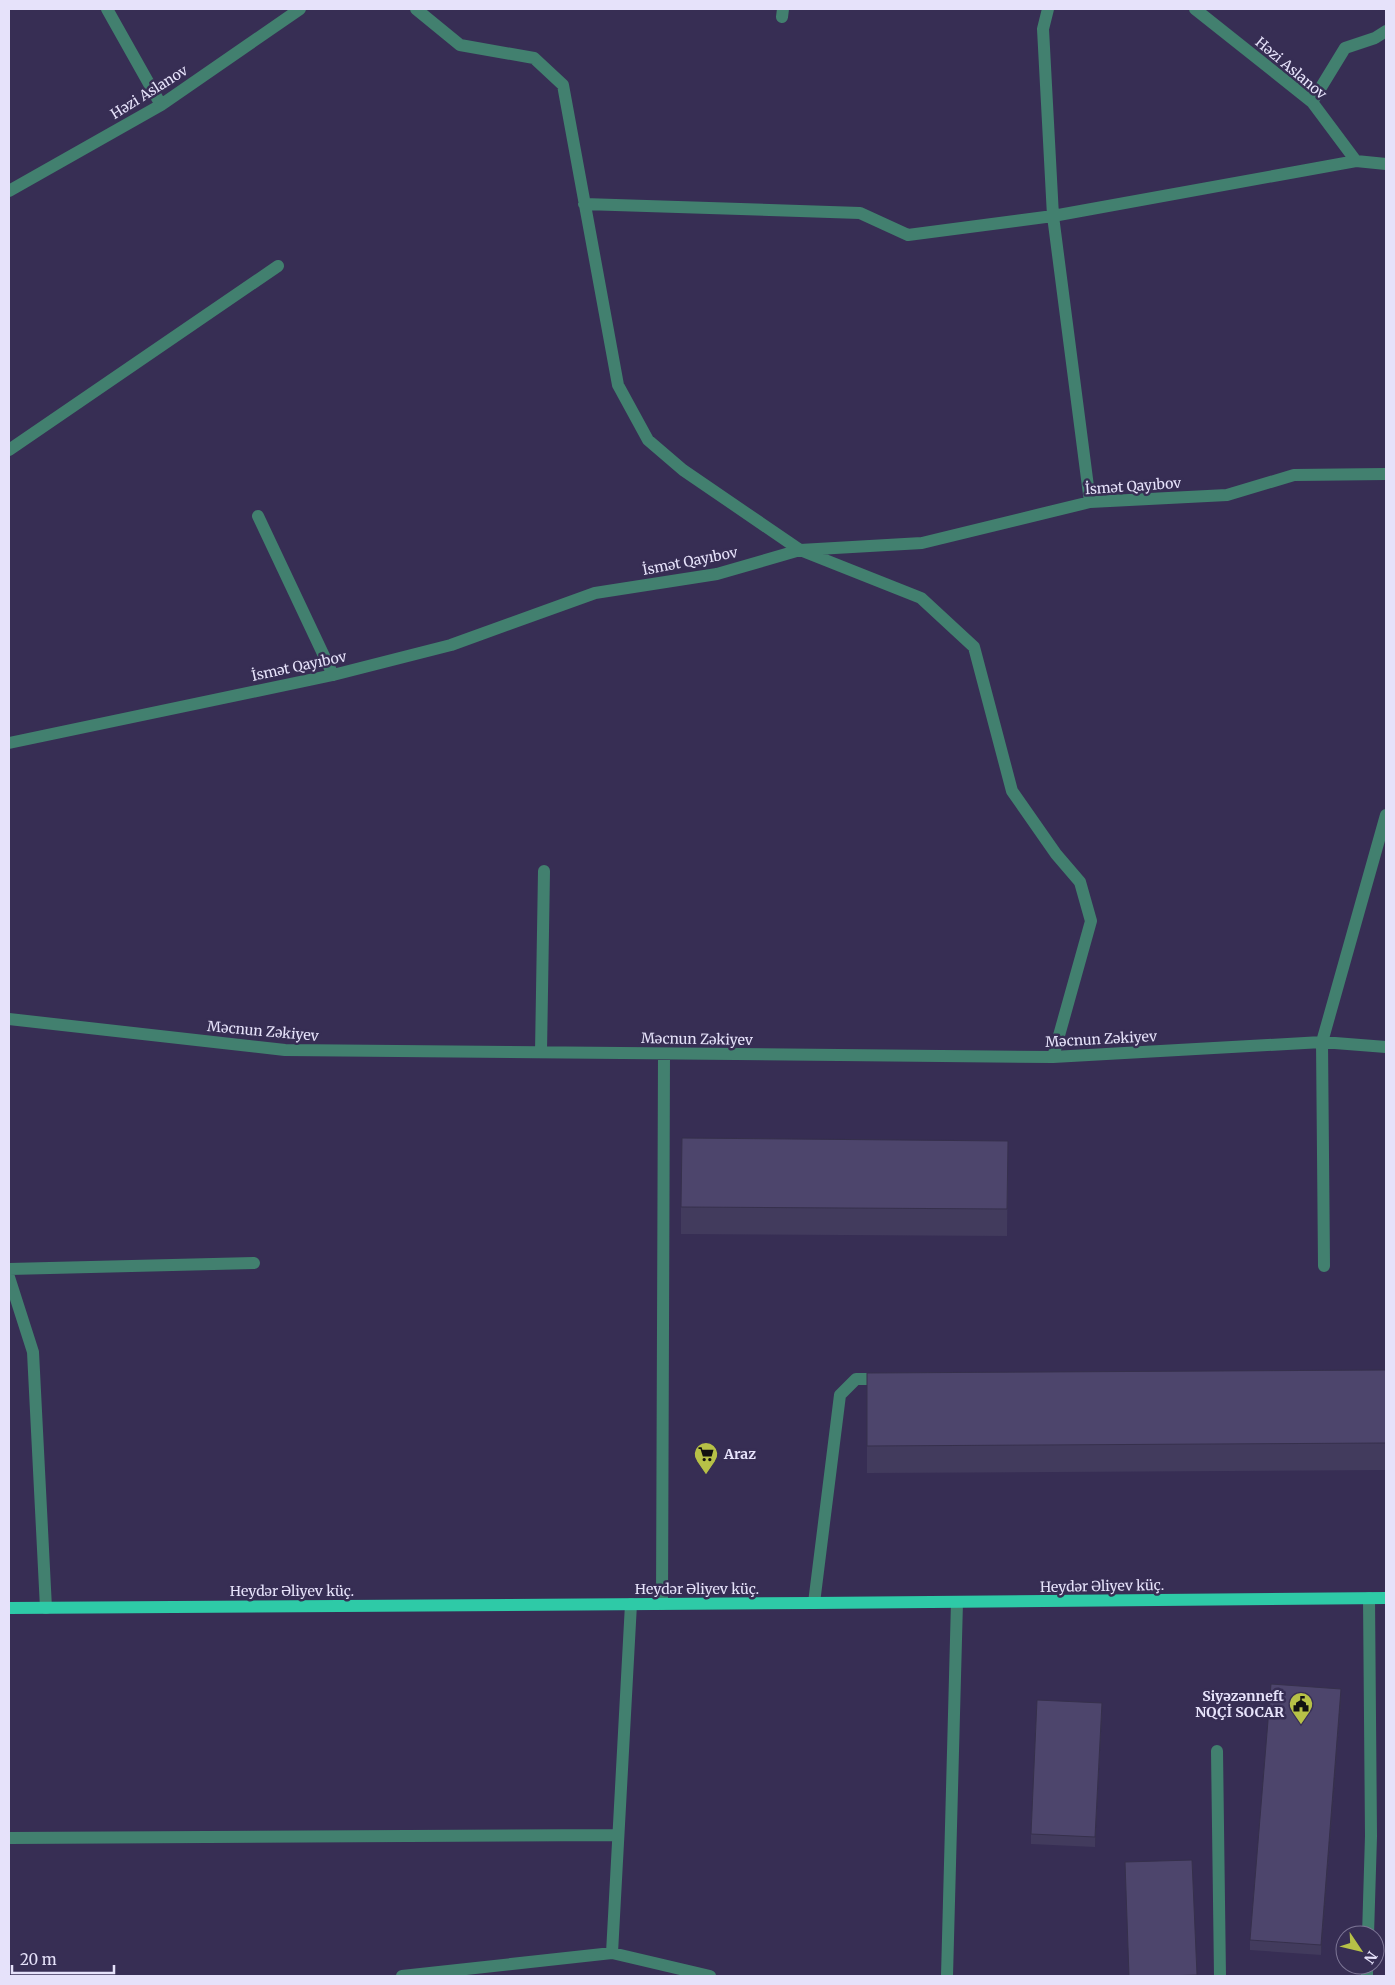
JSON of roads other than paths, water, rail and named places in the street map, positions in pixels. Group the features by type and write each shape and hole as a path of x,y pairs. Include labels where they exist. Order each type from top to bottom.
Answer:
{"main road":[{"name":"Heydər Əliyev küç.","path":"9,1608 1386,1598"}],"street":[{"path":"108,9 160,105"},
{"name":"Həzi Aslanov","path":"9,191 160,105 300,9"},
{"path":"416,9 460,45 534,58 563,85 618,385 648,440 683,470 800,550 921,598 974,647 1012,791 1056,854 1080,882 1091,921 1053,1057"},
{"path":"1048,9 1043,28 1053,216 1090,502"},
{"name":"Həzi Aslanov","path":"1195,9 1312,102 1356,161"},
{"path":"1312,102 1345,48 1375,38 1386,31"},
{"path":"584,204 860,213 908,235 1053,216 1356,161 1386,164"},
{"path":"9,450 278,266"},
{"name":"İsmət Qayıbov","path":"9,743 333,675 451,645 595,594 717,574 800,550 922,543 1090,502 1227,495 1294,475 1386,474"},
{"path":"258,516 333,675"},
{"path":"1324,1266 1322,1042 1386,815"},
{"path":"541,1052 544,871"},
{"name":"Məcnun Zəkiyev","path":"9,1019 284,1050 1053,1057 1322,1042 1386,1047"},
{"path":"662,1604 664,1054"},
{"path":"9,1269 254,1263"},
{"path":"9,1277 33,1352 46,1608"},
{"path":"814,1603 840,1395 856,1379 895,1378"},
{"path":"1368,1925 1371,1836 1369,1598"},
{"path":"947,1976 957,1602"},
{"path":"612,1953 631,1604"},
{"path":"1217,1751 1220,1976"},
{"path":"9,1838 618,1835"},
{"path":"402,1976 612,1953 710,1976"}],"place":[{"name":"Araz","path":"706,1475"},
{"name":"Siyəzənneft NQÇİ SOCAR","path":"1301,1725"}]}
